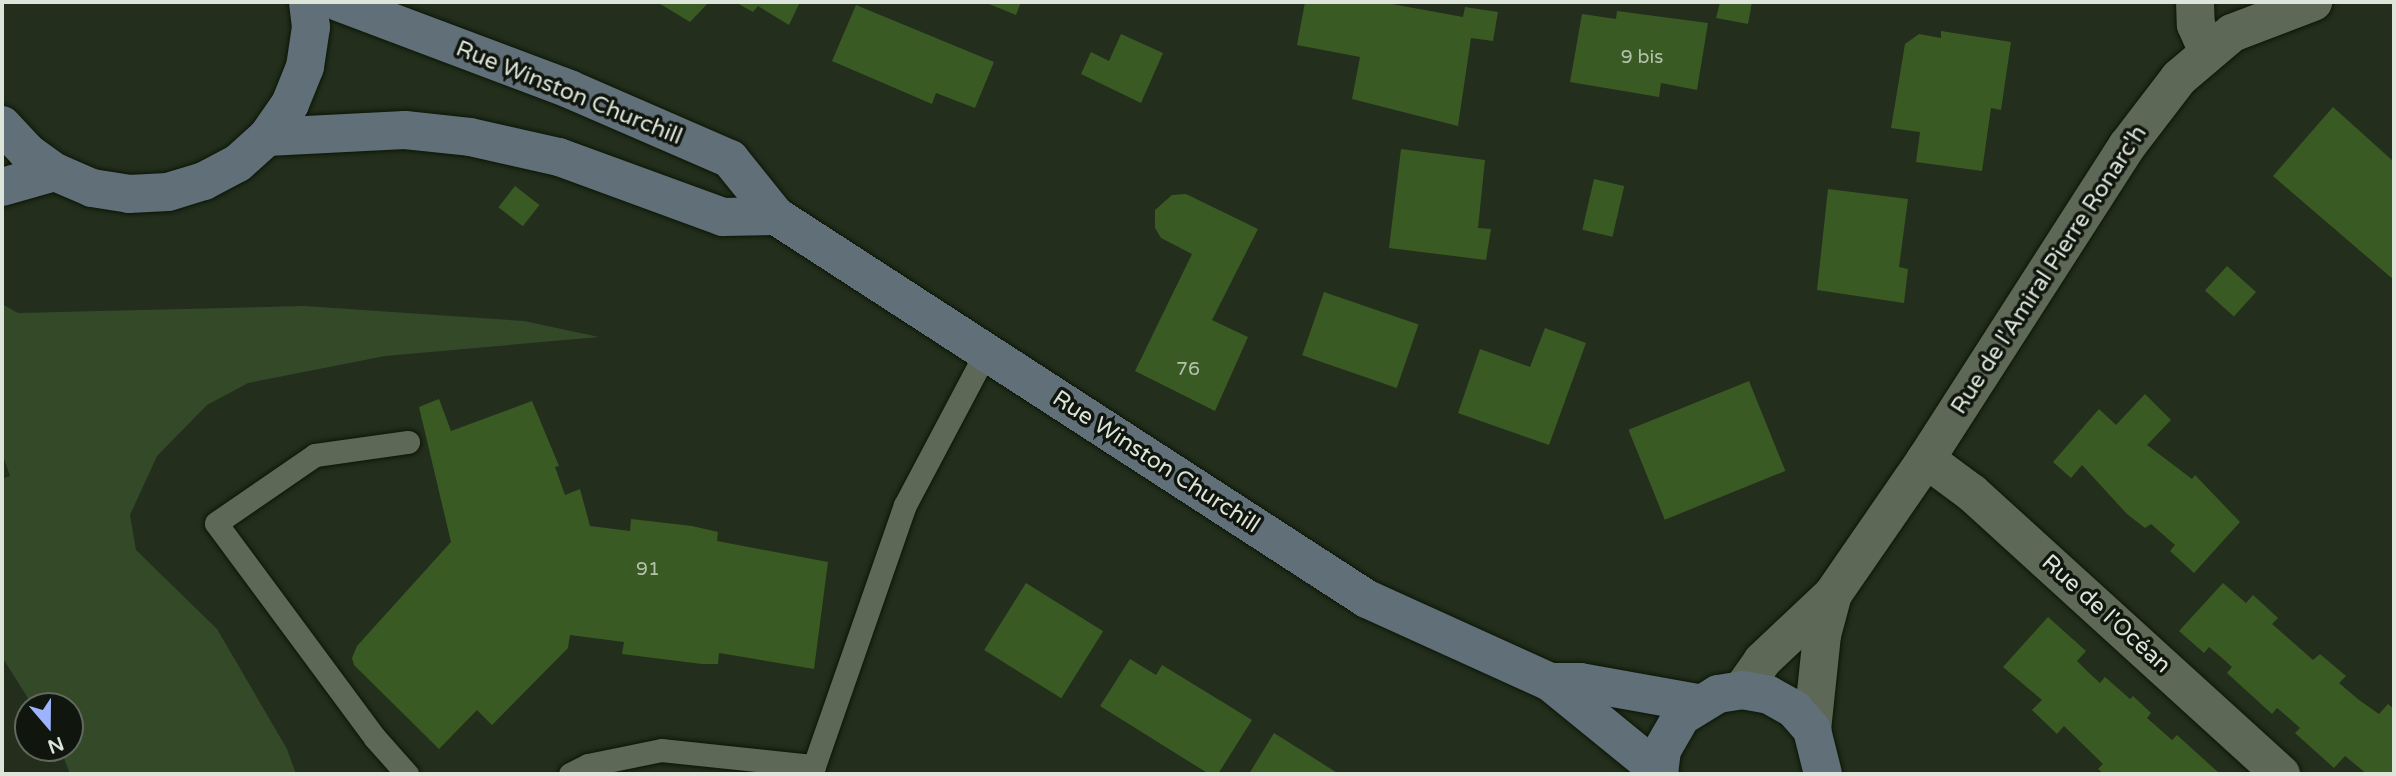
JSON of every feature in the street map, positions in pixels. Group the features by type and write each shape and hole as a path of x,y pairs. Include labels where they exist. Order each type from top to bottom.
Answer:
{"main road":[{"path":"2,125 27,152 55,172 92,188 129,194 167,192 204,181 239,163 267,137 290,104 305,67 311,27 308,2"},
{"name":"Rue Winston Churchill","path":"338,2 402,30 546,79 730,159 776,216 1367,599 1550,681 1659,772"},
{"path":"267,137 405,130 470,137 559,157 723,217 776,216"},
{"path":"2,187 55,172"},
{"name":"Rue Winston Churchill","path":"1550,681 1580,682 1697,704"},
{"path":"1659,772 1670,732 1697,704 1742,690 1769,695 1794,709 1812,730 1823,774"}],"street":[{"path":"2195,2 2196,25 2207,50"},
{"name":"Rue de l'Amiral Pierre Ronarc'h","path":"1742,690 1762,661 1833,594 1926,459 2127,146 2179,78 2207,50 2232,33 2313,2"},
{"name":"Rue de l'Océan","path":"1926,459 1972,493 2281,774"},
{"name":"Rue de l'Amiral Pierre Ronarc'h","path":"1812,730 1822,635 1833,594"}],"lane":[{"path":"570,774 588,765 660,750 814,766 905,505 986,352"},
{"path":"407,774 375,738 216,523 315,455 408,442"}],"green space":[{"path":"2,304 18,313 304,306 524,321 599,337 385,356 248,383 207,405 157,456 130,515 136,550 217,629 287,749 296,774 70,774 65,762 84,762 84,692 24,692 2,657 2,479 10,476 2,453"}],"building":[{"path":"657,2 709,2 690,22"},
{"path":"735,2 800,2 789,25 758,6 753,12"},
{"path":"984,2 1021,2 1016,15"},
{"path":"1305,2 1381,2 1463,17 1465,7 1498,12 1493,41 1471,38 1458,126 1352,99 1360,57 1297,45"},
{"path":"1720,2 1752,2 1748,24 1716,18"},
{"path":"856,5 994,62 975,108 936,93 932,104 832,61"},
{"path":"1617,11 1708,23 1697,90 1661,83 1659,97 1570,82 1582,14 1616,19"},
{"path":"1941,31 2011,42 2001,110 1991,108 1982,171 1916,162 1920,132 1891,128 1905,44 1919,34 1941,38"},
{"path":"1121,34 1163,53 1141,103 1081,74 1091,52 1109,61"},
{"path":"2333,107 2394,162 2394,280 2273,176"},
{"path":"1401,149 1485,160 1478,228 1491,229 1486,260 1389,248"},
{"path":"1594,179 1624,186 1613,237 1582,230"},
{"path":"515,186 539,205 523,226 498,207"},
{"path":"1828,189 1908,199 1899,267 1908,269 1904,303 1817,290"},
{"path":"1186,194 1258,229 1212,320 1248,337 1215,411 1135,371 1192,254 1161,238 1155,228 1155,210 1172,195"},
{"path":"2227,266 2256,292 2234,317 2205,291"},
{"path":"1324,292 1419,325 1397,388 1302,355"},
{"path":"1545,328 1586,343 1549,445 1458,413 1480,349 1530,367"},
{"path":"1749,381 1785,471 1665,520 1628,430"},
{"path":"2145,394 2171,420 2147,445 2192,479 2195,475 2240,522 2194,573 2170,551 2175,545 2151,524 2145,528 2127,514 2082,465 2071,478 2053,462 2099,409 2116,425"},
{"path":"439,399 451,431 532,401 559,466 555,467 565,495 580,489 590,526 630,531 631,519 692,526 718,532 717,541 828,562 814,669 719,653 718,664 622,654 624,642 570,635 568,648 492,725 477,710 439,749 354,665 352,658 357,646 451,542 419,407"},
{"path":"1026,583 1103,631 1061,698 984,650"},
{"path":"2223,583 2246,603 2253,595 2278,618 2272,624 2313,660 2320,654 2346,676 2339,683 2359,700 2379,714 2388,704 2394,709 2394,774 2367,774 2345,756 2334,768 2295,733 2300,728 2290,719 2277,708 2272,714 2227,673 2232,667 2221,657 2209,647 2204,653 2179,631"},
{"path":"2048,617 2086,651 2077,661 2100,683 2105,677 2130,699 2133,696 2151,713 2147,718 2172,740 2177,735 2220,774 2104,774 2098,769 2103,764 2064,726 2057,734 2032,710 2042,700 2003,667"},
{"path":"1130,659 1156,675 1162,665 1252,720 1218,774 1209,774 1100,706"},
{"path":"1274,733 1339,774 1249,774"}]}
